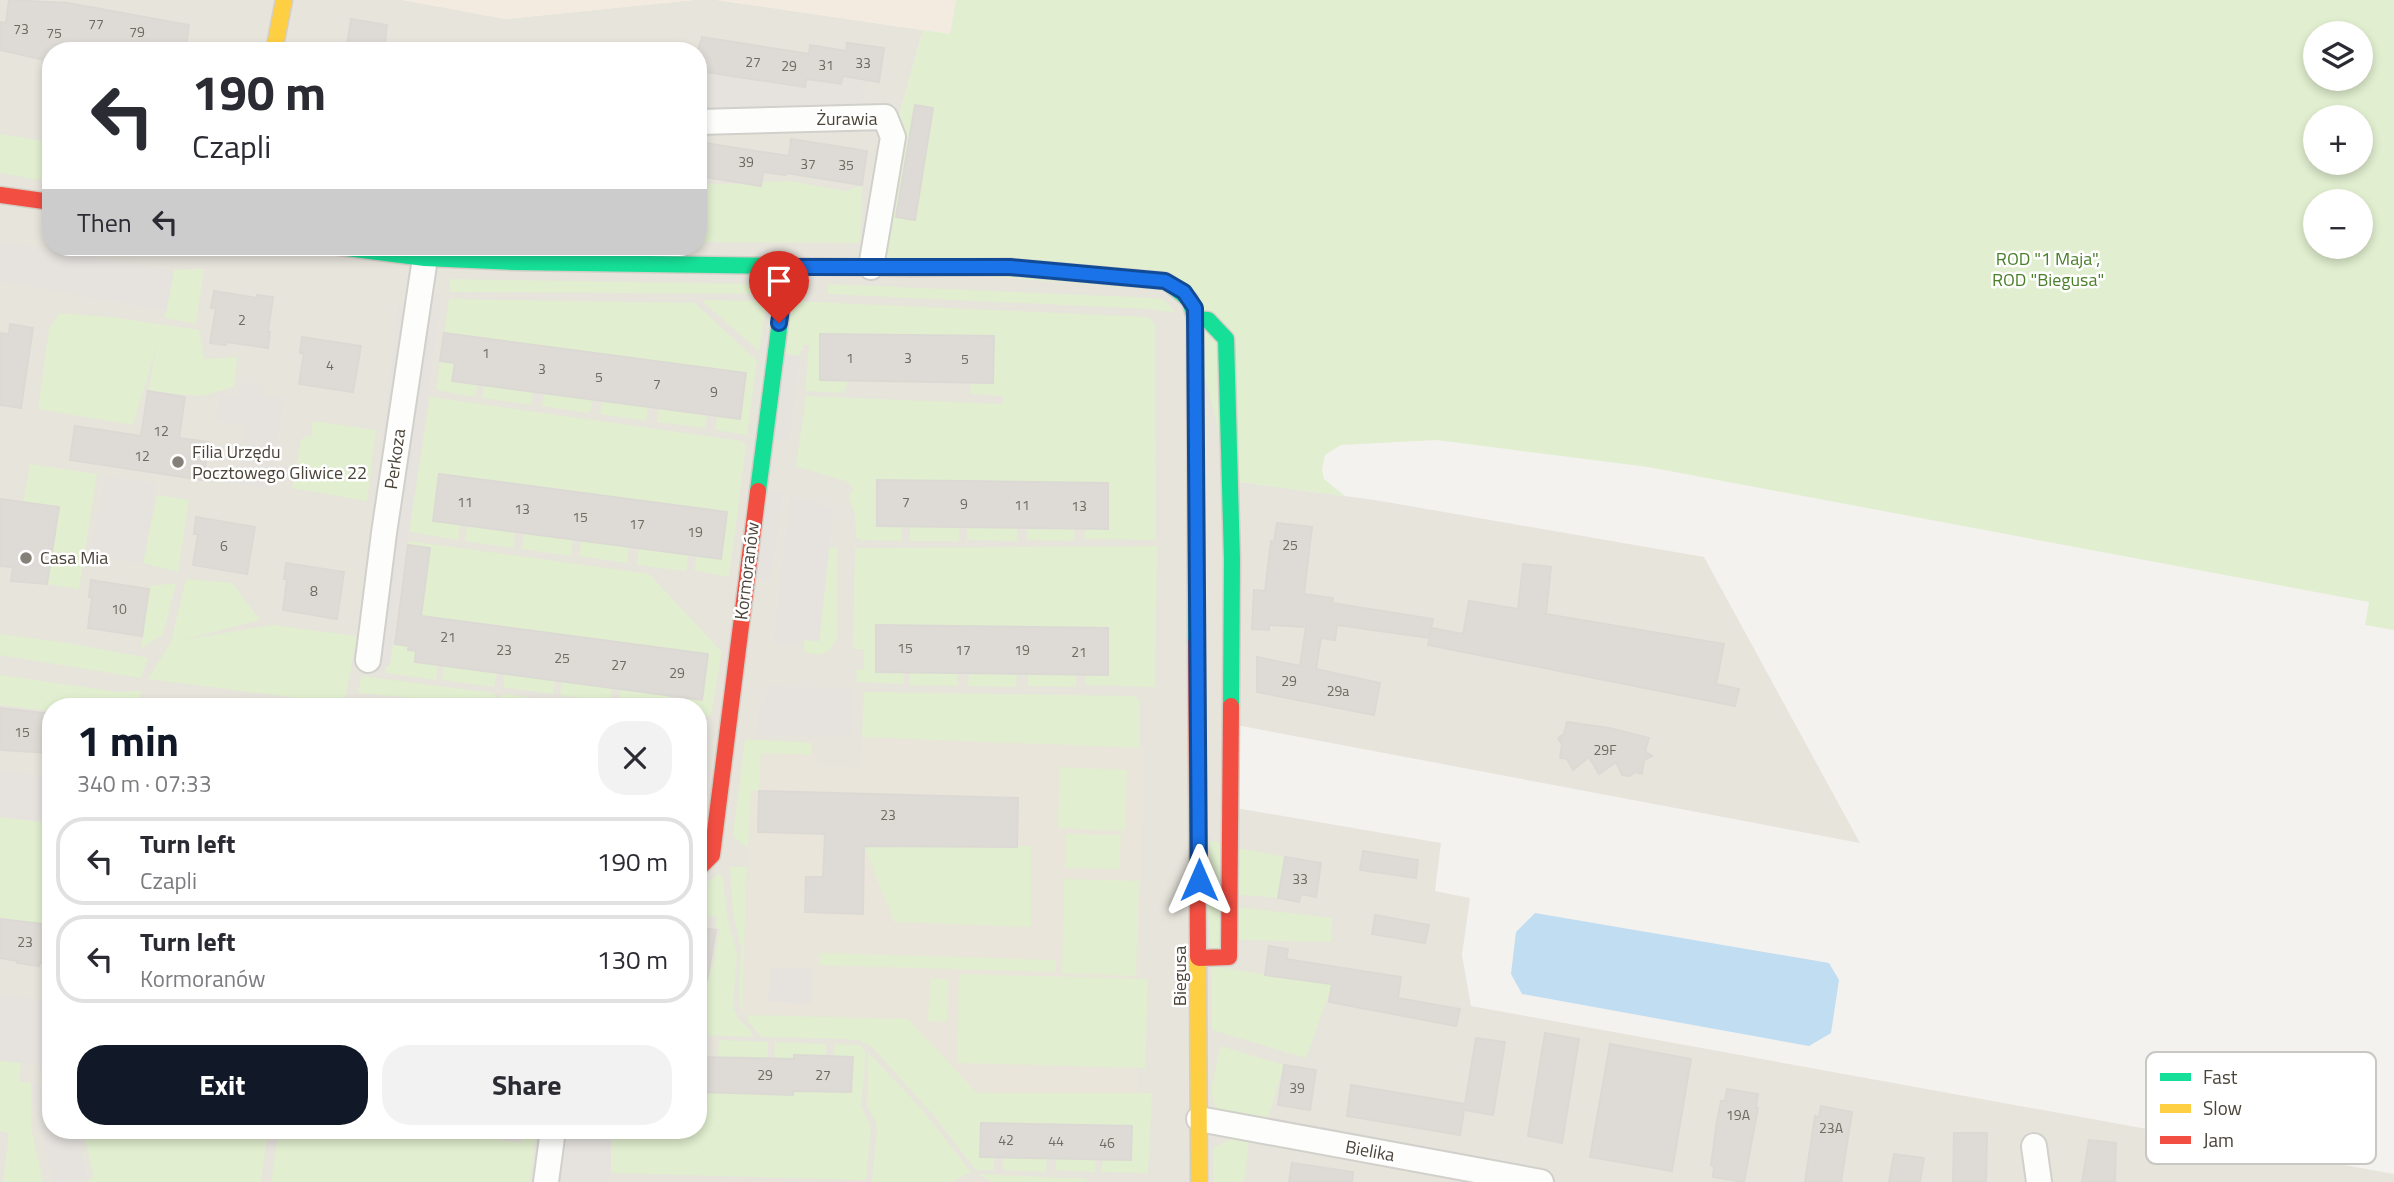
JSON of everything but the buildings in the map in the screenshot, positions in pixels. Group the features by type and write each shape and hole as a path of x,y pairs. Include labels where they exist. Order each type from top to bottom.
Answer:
{"street":[{"path":"276,42 284,0"},
{"name":"Żurawia","path":"707,122 885,117 893,137 871,268"},
{"path":"0,195 42,201"},
{"path":"409,256 513,262 871,268 1010,267 1165,281 1184,292 1195,313 1208,320 1226,339 1233,560 1229,957 1199,958"},
{"name":"Perkoza","path":"368,660 425,258"},
{"name":"Kormoranów","path":"707,860 712,855 787,267"},
{"name":"Biegusa","path":"1195,313 1199,1182"},
{"name":"Bielika","path":"1199,1119 1541,1182"},
{"path":"546,1182 552,1139"},
{"path":"2034,1146 2039,1182"}],"shaded area":[{"path":"0,0 403,0 506,19 693,0 717,0 923,30 893,137 1184,292 1232,481 1375,500 1704,557 1860,843 1231,724 1230,807 1441,843 1435,891 1470,898 1462,955 1471,1006 2146,1129 2146,1164 2339,1164 2394,1174 2394,1182 0,1182"},
{"path":"403,0 693,0 505,19"},
{"path":"717,0 956,0 950,34"},
{"path":"707,71 806,79 868,80 858,118 707,122"},
{"path":"0,241 42,248 42,256 90,256 174,270 166,311 0,281"},
{"path":"419,293 442,294 390,664 374,675"},
{"path":"399,300 407,326 381,561 359,624"},
{"path":"786,354 800,356 789,442 774,440"},
{"path":"240,382 263,386 262,395 284,398 269,489 237,484 246,426 215,421 220,393 238,396"},
{"path":"104,476 156,484 143,563 91,555"},
{"path":"768,491 783,493 771,579 757,578"},
{"path":"790,497 834,507 819,641 804,640 786,646 773,644"},
{"path":"767,686 853,689 852,736 757,735 759,703 766,703"},
{"path":"862,737 1144,748 1138,1093 976,1093 908,1019 742,1014 751,791 759,790 761,753 817,755 817,765 861,767"},
{"path":"0,771 42,775 42,822 0,817"},
{"path":"770,967 813,969 811,1004 768,1002"},
{"path":"0,994 42,1000 42,1071 40,1065 0,1060"},
{"path":"39,1082 42,1094 42,1132 31,1083"},
{"path":"43,1139 78,1139 88,1179 53,1182"},
{"path":"542,1139 611,1139 611,1173 605,1182 537,1182"}],"green space":[{"name":"ROD \"1 Maja\", ROD \"Biegusa\"","path":"956,0 2394,0 2394,630 2365,625 2369,602 1648,467 1437,440 1341,445 1325,455 1322,469 1324,479 1345,496 1231,481 1184,292 871,267 893,137 923,30 950,34"},
{"path":"0,134 42,141 42,180 0,173"},
{"path":"791,181 845,191 862,185 860,243 707,242 707,185"},
{"path":"204,269 196,324 165,318 174,270"},
{"path":"450,279 768,284 767,294 449,292"},
{"path":"828,284 1157,298 1164,300 1176,313 1149,309 828,294"},
{"path":"449,299 695,303 757,361 747,435 715,430 717,416 740,419 746,373 459,335 452,381 478,385 475,397 436,390"},
{"path":"767,301 759,351 703,302"},
{"path":"792,301 1147,317 1152,320 1155,326 1156,540 1084,539 1085,529 1108,528 993,483 992,480 878,480 902,526 901,541 861,540 856,537 855,516 849,497 853,489 848,482 796,466 806,396 1003,404 1003,396 970,394 971,382 993,382 994,336 821,334 820,380 847,381 846,389 842,393 805,391 809,345 803,345 800,356 786,354"},
{"path":"59,313 118,318 199,330 204,359 237,357 234,387 200,396 148,391 157,346 133,425 38,409 49,329"},
{"path":"484,385 533,392 531,405 482,398"},
{"path":"544,393 593,399 591,410 587,413 542,406"},
{"path":"430,397 742,441 746,446 729,577 694,570 697,555 461,524 458,540 409,532"},
{"path":"602,401 648,407 646,421 600,414"},
{"path":"659,408 707,415 705,428 657,422"},
{"path":"313,421 376,430 367,501 292,488 301,440 305,436 311,437"},
{"path":"30,464 97,474 79,589 47,584 58,507 23,502"},
{"path":"157,495 189,500 178,572 143,563"},
{"path":"467,525 515,532 513,548 465,541"},
{"path":"910,525 959,526 959,541 910,541"},
{"path":"967,525 1017,529 1017,541 967,540"},
{"path":"1027,528 1074,529 1074,541 1027,540"},
{"path":"524,533 573,540 571,556 522,549"},
{"path":"581,540 629,547 627,563 579,556"},
{"path":"409,541 649,574 722,652 711,716 707,715 707,698 702,698 708,654 421,616 430,549 408,545"},
{"path":"1157,546 1155,687 1085,685 1086,675 1108,675 1108,628 992,626 877,625 904,672 903,684 857,682 856,670 864,669 864,649 853,649 855,548"},
{"path":"829,547 837,548 837,636 829,650 815,654 804,651 804,640 819,641"},
{"path":"639,548 688,555 686,571 637,565"},
{"path":"186,579 232,583 260,620 183,640 273,625 357,636 345,698 297,698 148,679 171,642"},
{"path":"176,583 163,634 141,649 150,586"},
{"path":"0,634 148,658 141,678 0,655"},
{"path":"390,643 409,646 408,650 416,651 438,665 436,680 385,673"},
{"path":"444,665 497,673 494,687 442,680"},
{"path":"910,671 958,672 958,686 910,685"},
{"path":"969,671 1017,675 1016,687 968,686"},
{"path":"505,673 555,680 553,694 503,687"},
{"path":"1028,674 1076,675 1076,687 1028,686"},
{"path":"0,675 118,692 141,691 140,698 42,698 42,710 0,705"},
{"path":"361,676 493,693 497,697 414,698 358,693"},
{"path":"562,681 612,688 611,698 560,695"},
{"path":"620,689 669,695 668,698 619,698"},
{"path":"864,692 1135,696 1140,701 1140,748 862,737"},
{"path":"505,694 532,698 500,698"},
{"path":"745,739 812,743 812,755 761,753 759,791 751,791 748,848 733,836"},
{"path":"1060,767 1127,770 1125,831 1058,828"},
{"path":"0,817 42,822 42,924 0,919"},
{"path":"1066,834 1121,835 1119,869 1065,868"},
{"path":"1209,841 1229,844 1229,889 1238,848 1285,857 1278,898 1229,894 1229,906 1332,918 1331,942 1237,940 1229,910 1229,957 1211,957 1208,906"},
{"path":"864,846 1031,846 1031,927 894,922"},
{"path":"730,867 747,867 742,1014 739,1001 741,947 733,914"},
{"path":"720,873 723,879 727,917 737,953 733,1007 737,1017 751,1031 753,1037 707,1035 707,974 713,966 720,929 715,928 718,917 707,915 707,882"},
{"path":"1064,879 1139,881 1136,976 1062,973"},
{"path":"820,953 1056,960 1056,972 819,965"},
{"path":"1211,966 1332,985 1306,1058 1212,1030"},
{"path":"959,974 1148,979 1145,1068 957,1063"},
{"path":"930,979 948,979 947,1022 928,1021"},
{"path":"748,1015 908,1019 977,1093 1152,1093 1148,1173 1101,1172 1103,1160 1131,1160 1132,1126 981,1123 980,1156 994,1157 994,1170 976,1170 934,1116 873,1048 861,1041 847,1039 761,1037 748,1021"},
{"path":"719,1040 768,1042 768,1059 718,1057"},
{"path":"775,1042 826,1044 826,1056 774,1059"},
{"path":"835,1044 861,1045 866,1053 861,1106 871,1128 866,1180 611,1173 611,1139 707,1139 707,1092 793,1095 793,1091 851,1092 853,1057 834,1056"},
{"path":"1220,1046 1284,1065 1268,1117 1216,1111 1211,1091"},
{"path":"868,1052 921,1108 971,1172 952,1182 872,1182 877,1129 867,1105"},
{"path":"0,1061 21,1063 19,1082 31,1083 31,1127 43,1182 3,1182 9,1133 0,1131"},
{"path":"1233,1138 1249,1141 1244,1182 1213,1182 1213,1148"},
{"path":"85,1139 267,1139 261,1182 86,1182 94,1177"},
{"path":"278,1139 490,1139 521,1143 522,1139 535,1139 530,1182 271,1182"},
{"path":"1003,1157 1047,1158 1046,1172 1003,1170"},
{"path":"1056,1158 1096,1160 1095,1172 1055,1170"},
{"path":"978,1174 1089,1179 1085,1182 993,1182"}],"water":[{"path":"1535,913 1829,963 1839,980 1831,1033 1809,1046 1522,994 1511,974 1516,932"}],"traffic: fast":[{"path":"409,256 513,262 910,268"},
{"path":"758,491 787,267"},
{"path":"1170,284 1190,300 1195,319 1196,642"},
{"path":"1195,319 1208,320 1226,339 1232,560 1231,706"}],"traffic: slow":[{"path":"276,42 284,0"},
{"path":"1198,957 1199,1182"}],"traffic: jam":[{"path":"0,195 42,201"},
{"path":"910,268 1010,267 1165,281 1170,284"},
{"path":"707,860 712,855 758,491"},
{"path":"1196,642 1198,957"},
{"path":"1199,958 1229,957 1231,706"}],"place":[{"name":"Filia Urzędu Pocztowego Gliwice 22","path":"178,462"},
{"name":"Casa Mia","path":"26,558"}],"route":[{"path":"779,323 787,267 1010,267 1165,281 1184,292 1195,308 1199,880"}]}
